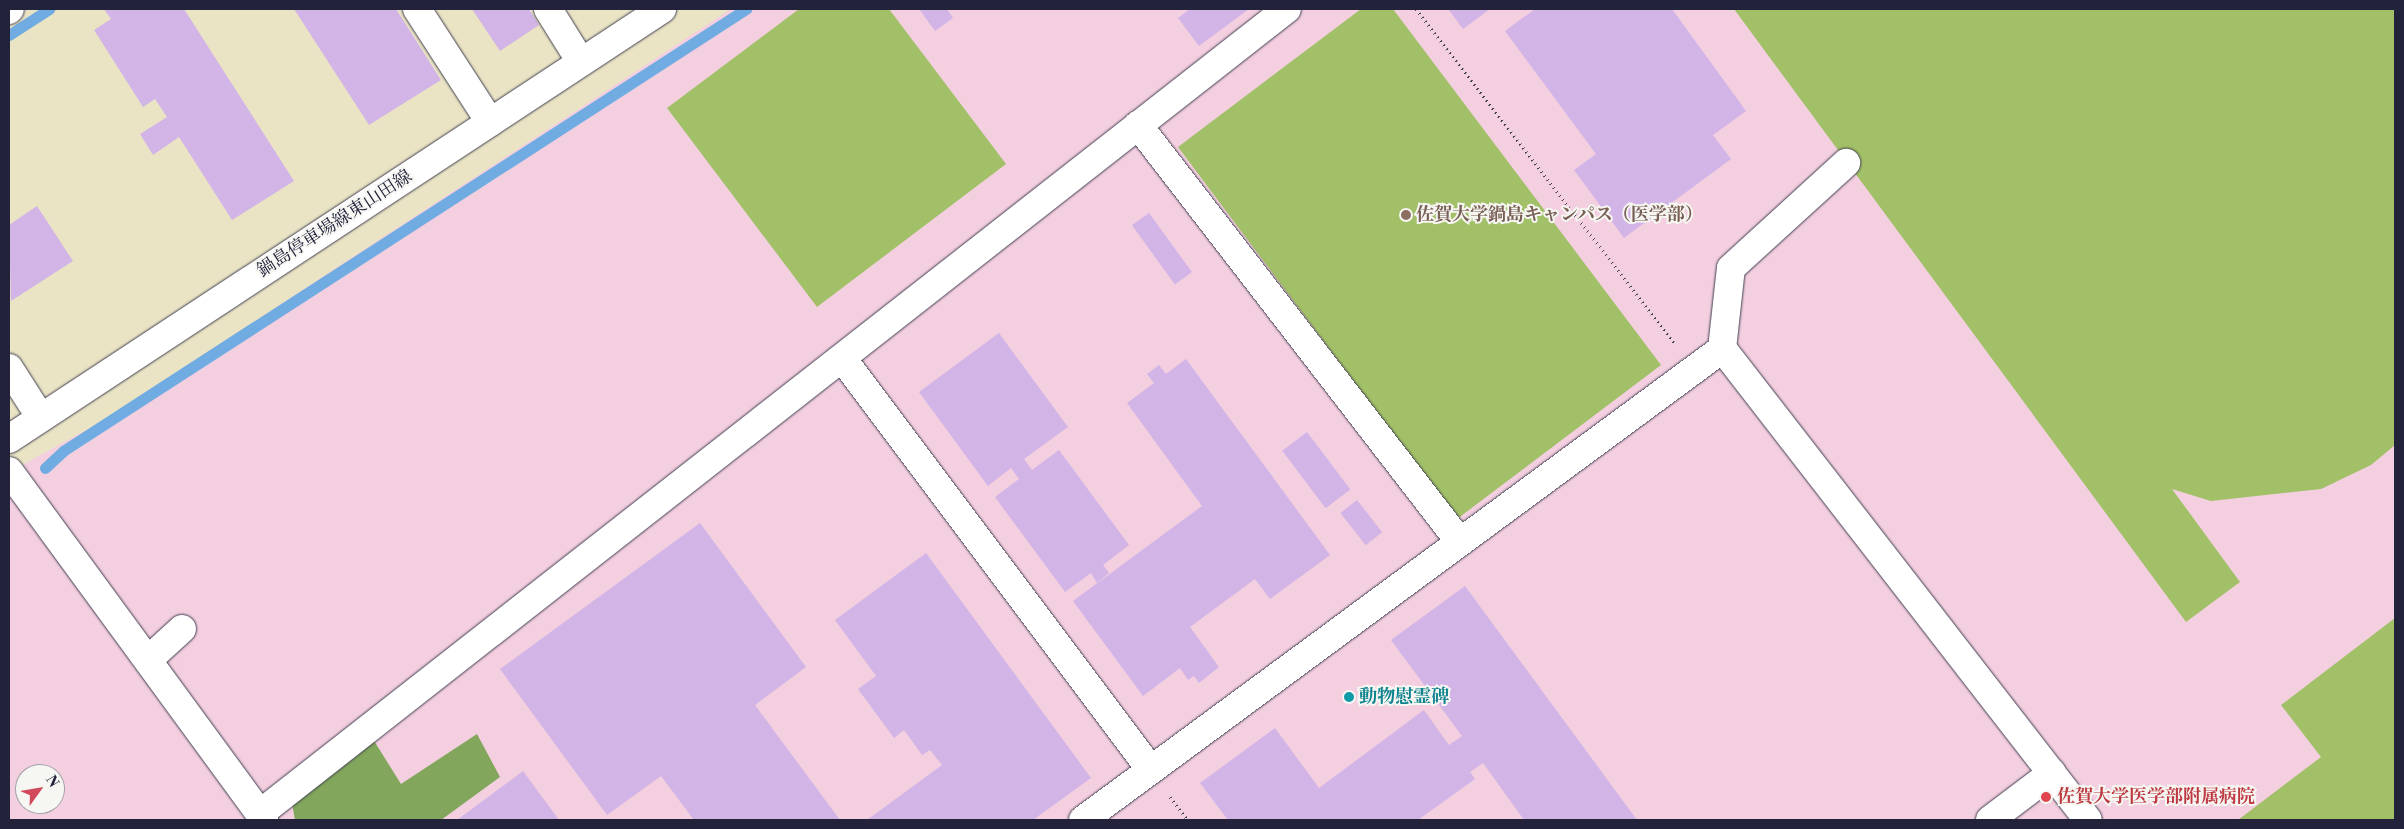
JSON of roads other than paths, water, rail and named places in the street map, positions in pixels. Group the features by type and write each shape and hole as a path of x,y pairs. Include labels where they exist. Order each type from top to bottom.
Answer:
{"main road":[{"path":"417,9 490,122"},
{"path":"548,9 581,62"},
{"name":"鍋島停車場線東山田線","path":"9,439 662,9"},
{"path":"9,471 263,816 1287,9"},
{"path":"1138,126 1460,542"},
{"path":"1846,163 1731,268 1722,348 2088,820"},
{"path":"1084,820 1722,348"},
{"path":"842,358 1150,770"},
{"path":"9,368 41,418"},
{"path":"148,660 182,629"},
{"path":"1990,820 2052,773"}],"waterway":[{"path":"9,35 49,9"},
{"path":"45,468 63,451 746,9"}],"place":[{"name":"佐賀大学鍋島キャンパス（医学部）","path":"1406,215"},
{"name":"動物慰霊碑","path":"1349,697"},
{"name":"佐賀大学医学部附属病院","path":"2046,797"}]}
